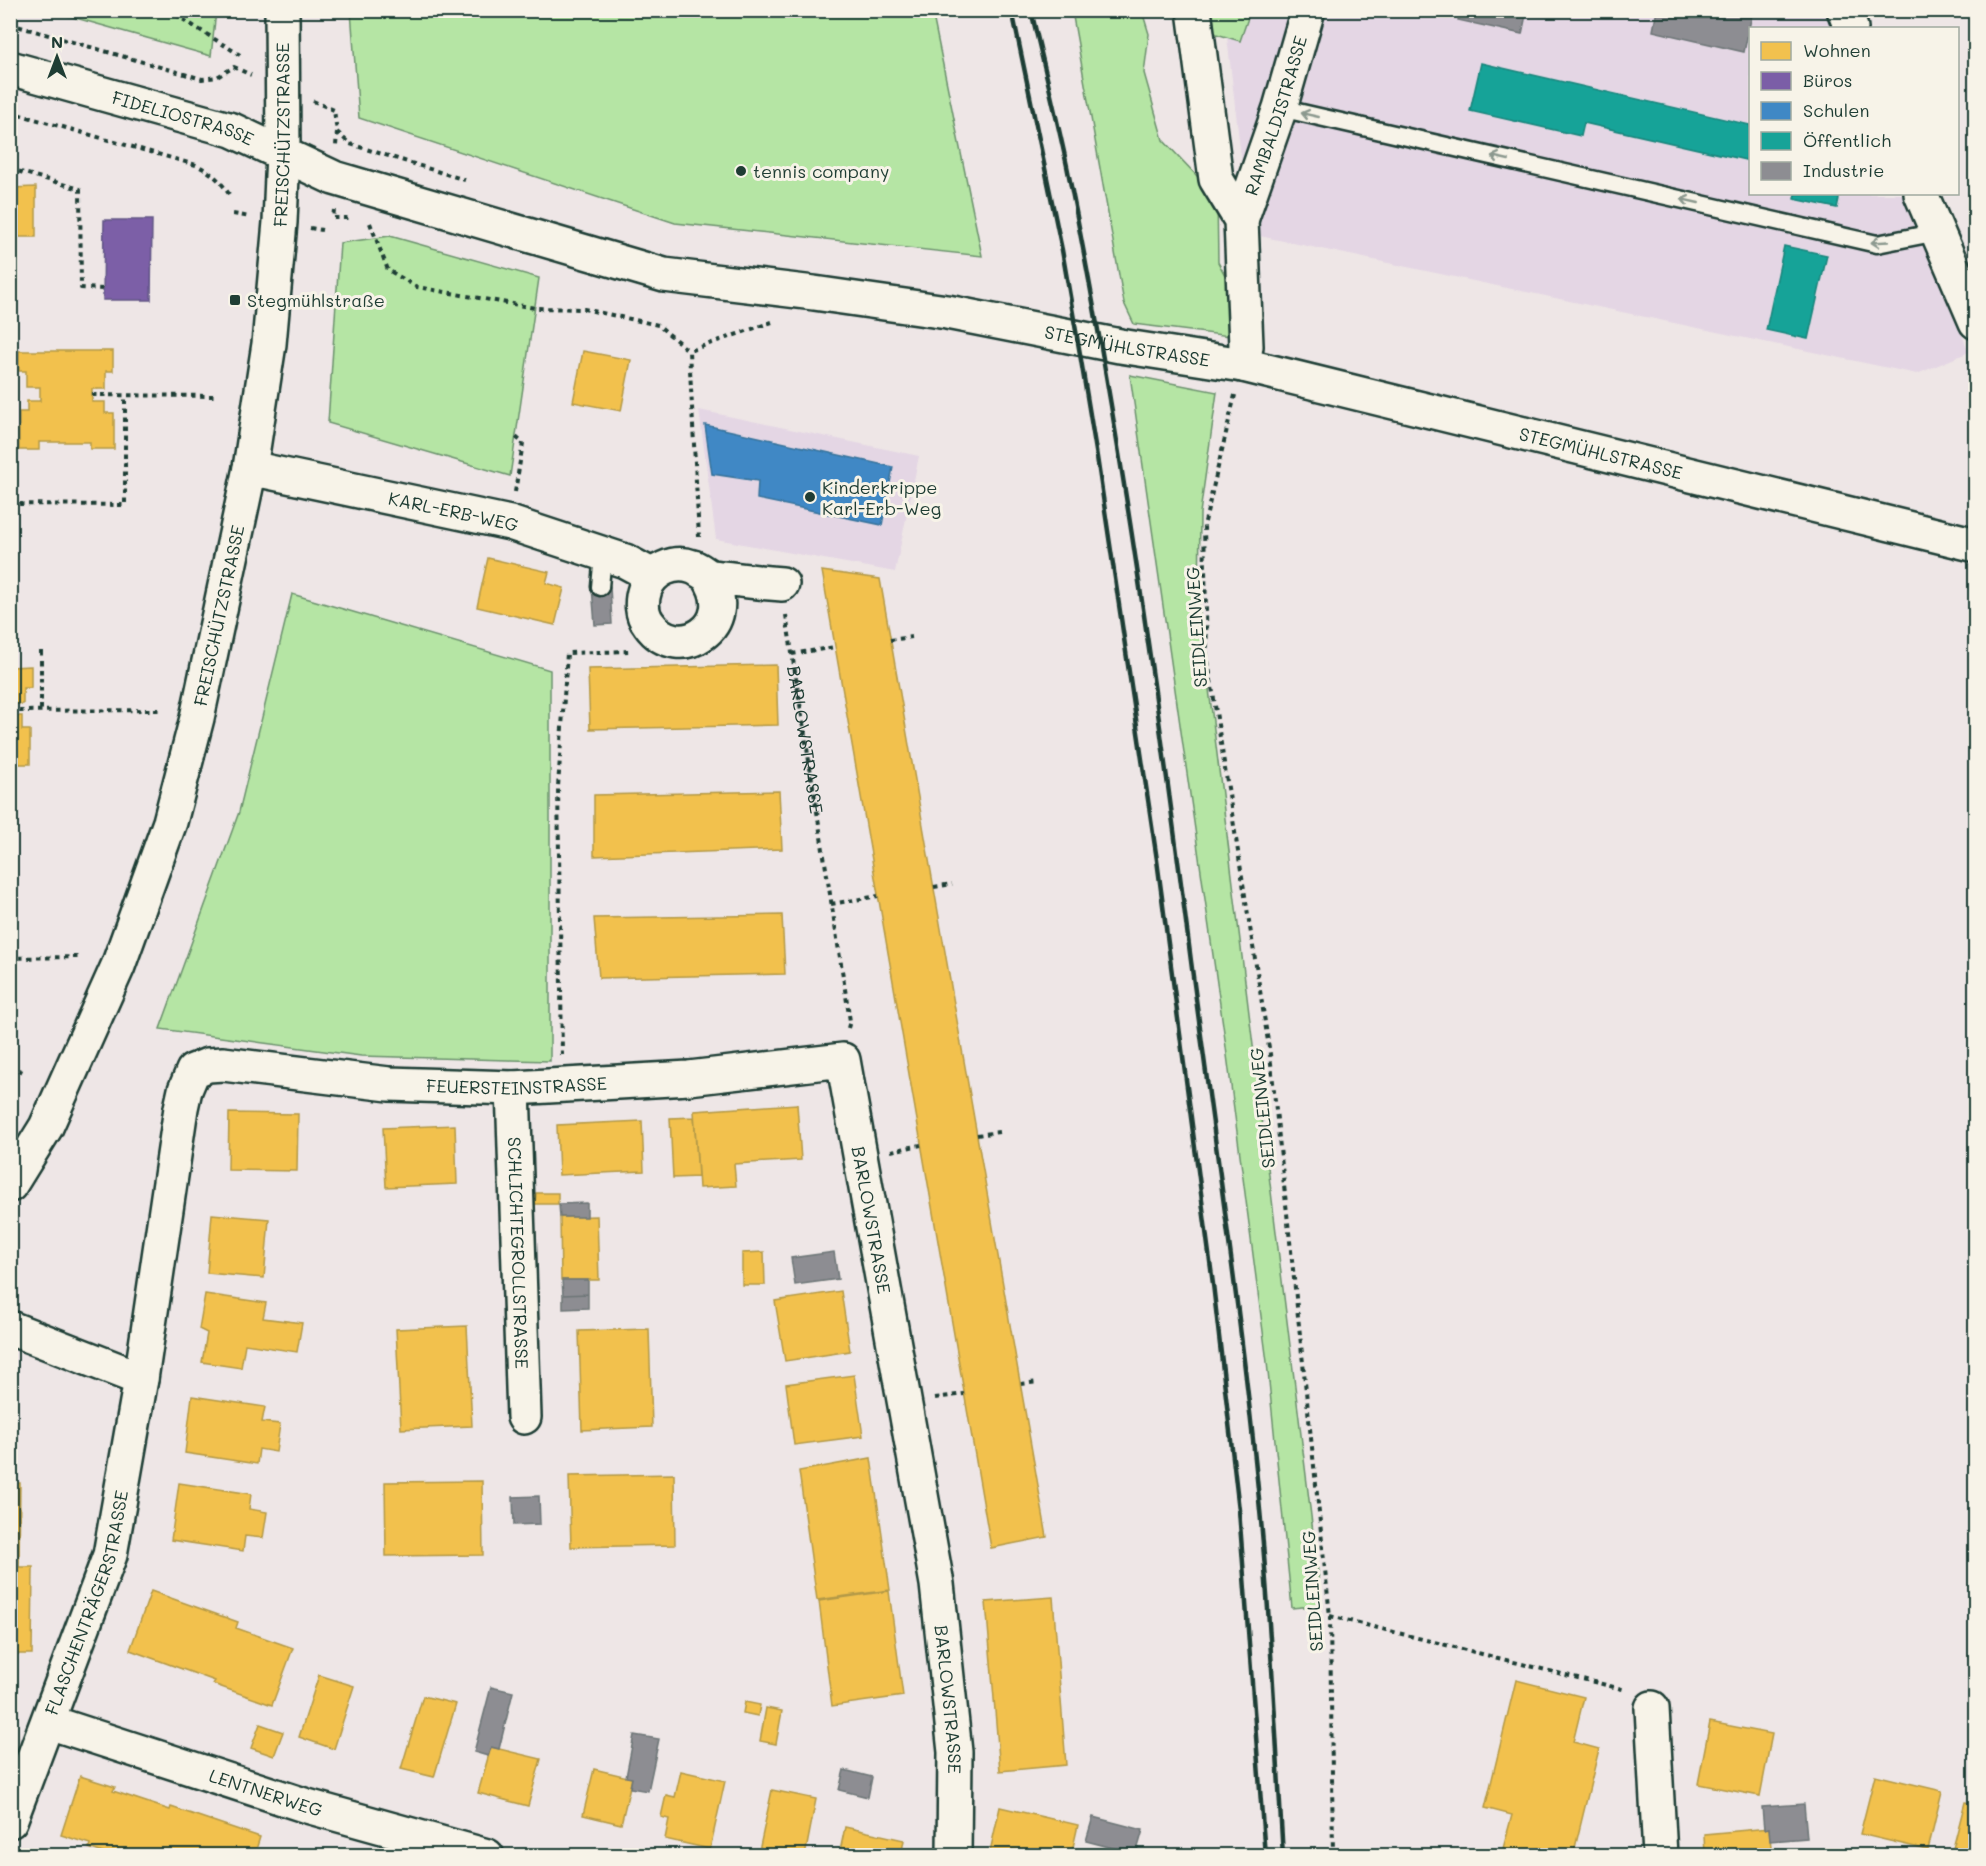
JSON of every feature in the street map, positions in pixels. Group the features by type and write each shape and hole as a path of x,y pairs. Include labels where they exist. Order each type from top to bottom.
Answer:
{"street":[{"name":"FREISCHÜTZSTRASSE","path":"10,1185 46,1127 118,966 170,822 197,718 250,468 274,302 283,153 282,10"},
{"path":"1194,10 1216,179 1240,220 1246,346 1243,365"},
{"name":"RAMBALDISTRASSE","path":"1240,220 1280,108 1308,10"},
{"path":"1844,10 1851,27"},
{"name":"FIDELIOSTRASSE","path":"10,68 232,130 283,153"},
{"name":"STEGMÜHLSTRASSE","path":"283,153 334,178 664,275 947,312 1120,346 1243,365 1976,545"},
{"path":"1921,195 1976,322"},
{"name":"KARL-ERB-WEG","path":"250,468 510,523 625,561 653,576"},
{"path":"701,571 716,586 719,600 718,613 712,625 703,634 691,640 677,641 664,638 646,621 642,609 642,597 646,586 662,569 683,564 701,571 782,585"},
{"name":"FEUERSTEINSTRASSE","path":"193,1071 208,1065 223,1064 389,1084 513,1089 689,1078 843,1060"},
{"name":"BARLOWSTRASSE","path":"843,1060 938,1584 955,1752 954,1856"},
{"name":"FLASCHENTRÄGERSTRASSE","path":"10,1821 110,1555 141,1379 184,1089 193,1071"},
{"name":"SCHLICHTEGROLLSTRASSE","path":"513,1089 524,1417"},
{"path":"10,1328 141,1379"},
{"path":"1652,1708 1660,1856"},
{"name":"LENTNERWEG","path":"49,1722 307,1806 487,1856"}],"lane":[{"path":"1280,108 1877,244 1938,232"},
{"path":"600,586 603,554"}],"path":[{"path":"168,10 240,55"},
{"path":"10,24 202,80 217,77 234,67"},
{"path":"10,112 196,165 210,171 229,194"},
{"path":"12,188 11,170 80,189 81,288 104,289"},
{"path":"333,218 357,218"},
{"path":"368,218 388,270 417,287 535,308 584,309 658,325 688,351 701,571"},
{"path":"688,351 801,311 814,293"},
{"name":"SEIDLEINWEG","path":"1243,365 1204,526 1208,655 1270,1054 1330,1616 1334,1856"},
{"path":"92,395 216,396"},
{"path":"10,504 124,505 124,395"},
{"path":"510,523 523,443 516,437"},
{"name":"BARLOWSTRASSE","path":"782,585 850,1022 843,1060"},
{"path":"562,1086 558,787 567,652 633,651 653,630"},
{"path":"890,640 912,637"},
{"path":"792,654 835,647"},
{"path":"41,651 41,710"},
{"path":"10,711 159,710"},
{"path":"934,887 952,884"},
{"path":"831,904 878,896"},
{"path":"10,958 79,957"},
{"path":"10,1066 25,1072"},
{"path":"977,1135 999,1132"},
{"path":"1021,1384 1038,1382"},
{"path":"1330,1616 1642,1694 1652,1708"}],"shaded area":[{"path":"1224,11 1826,11 1833,27 1749,27 1749,195 1903,195 1969,352 1917,374 1250,234"},
{"name":"Kinderkrippe Karl-Erb-Weg","path":"699,410 919,456 895,572 716,539"}],"green space":[{"path":"51,11 216,11 211,56"},
{"name":"tennis company","path":"351,11 932,11 982,256 675,223 359,118"},
{"path":"1072,11 1142,11 1149,34 1144,73 1163,140 1217,197 1218,262 1236,296 1230,336 1134,324 1124,303"},
{"path":"1208,11 1253,11 1250,12 1240,41 1213,33"},
{"path":"390,236 539,278 510,476 328,423 340,243"},
{"path":"1130,375 1217,392 1200,513 1199,608 1322,1605 1292,1608 1267,1362 1224,1032"},
{"path":"292,594 550,670 550,1061 361,1056 160,1029 239,812"}],"building: Wohnen":[{"path":"36,187 36,237 10,237 10,188"},
{"path":"19,351 113,351 113,371 106,371 106,389 92,389 92,402 105,402 105,413 114,413 114,449 90,449 90,442 39,442 39,450 19,450 19,412 27,412 27,401 40,401 40,387 26,387 26,371 19,371"},
{"path":"583,351 631,360 621,411 573,402"},
{"path":"488,558 549,572 546,583 564,588 555,625 477,607"},
{"path":"822,571 880,579 1047,1537 991,1548"},
{"path":"776,665 778,725 590,729 588,669"},
{"path":"31,666 31,688 23,688 23,704 10,704 10,667"},
{"path":"10,716 22,716 22,730 30,730 30,764 11,764"},
{"path":"779,791 782,849 594,856 594,795"},
{"path":"782,915 785,974 599,978 594,918"},
{"path":"797,1104 801,1160 734,1164 736,1186 699,1188 694,1111"},
{"path":"229,1113 298,1114 297,1171 228,1170"},
{"path":"694,1117 698,1177 673,1178 670,1118"},
{"path":"642,1121 644,1171 559,1175 557,1125"},
{"path":"455,1125 457,1184 386,1187 383,1128"},
{"path":"536,1193 558,1193 558,1204 535,1204"},
{"path":"212,1214 269,1219 264,1278 207,1273"},
{"path":"597,1216 599,1280 561,1280 560,1217"},
{"path":"764,1252 765,1285 742,1285 742,1253"},
{"path":"841,1291 850,1351 785,1361 775,1301"},
{"path":"205,1294 266,1303 263,1318 302,1323 297,1352 245,1344 241,1368 202,1362 207,1333 199,1329"},
{"path":"467,1326 472,1426 401,1429 396,1329"},
{"path":"649,1329 652,1427 582,1430 579,1331"},
{"path":"854,1375 863,1436 794,1445 786,1384"},
{"path":"192,1396 265,1407 262,1422 280,1424 276,1452 259,1449 257,1464 185,1453"},
{"path":"871,1458 890,1590 817,1600 799,1471"},
{"path":"674,1474 675,1545 571,1547 569,1476"},
{"path":"482,1481 483,1555 386,1556 385,1482"},
{"path":"10,1483 20,1483 19,1567 10,1567"},
{"path":"179,1483 251,1494 249,1509 267,1512 263,1538 245,1536 243,1551 171,1540"},
{"path":"10,1567 33,1567 32,1654 10,1654"},
{"path":"151,1591 238,1622 236,1628 293,1648 272,1705 130,1650"},
{"path":"889,1591 903,1696 832,1706 819,1601"},
{"path":"1053,1597 1066,1765 1000,1771 986,1602"},
{"path":"319,1675 354,1686 334,1749 299,1737"},
{"path":"1516,1680 1584,1697 1573,1742 1599,1749 1573,1856 1501,1856 1512,1815 1485,1808"},
{"path":"423,1696 456,1704 434,1777 401,1769"},
{"path":"745,1702 760,1705 758,1716 743,1713"},
{"path":"766,1708 782,1711 776,1744 760,1741"},
{"path":"1710,1722 1772,1734 1760,1796 1698,1784"},
{"path":"260,1724 283,1732 274,1756 251,1748"},
{"path":"491,1747 541,1759 528,1806 478,1793"},
{"path":"594,1769 632,1778 621,1824 583,1815"},
{"path":"681,1771 725,1781 710,1849 665,1839 669,1819 661,1817 666,1795 675,1797"},
{"path":"1875,1775 1942,1791 1928,1850 1860,1834"},
{"path":"80,1776 115,1787 113,1791 170,1810 171,1807 260,1837 254,1856 111,1856 89,1848 90,1844 61,1835"},
{"path":"772,1790 816,1799 805,1856 758,1856"},
{"path":"1965,1802 1976,1804 1976,1856 1951,1856"},
{"path":"1000,1807 1078,1825 1071,1856 989,1856"},
{"path":"845,1827 904,1840 901,1856 839,1856"},
{"path":"1769,1828 1772,1856 1705,1856 1704,1834"}],"building: Büros":[{"path":"104,220 152,220 151,300 103,300"}],"building: Schulen":[{"path":"705,425 893,467 882,525 757,499 758,481 712,474"}],"building: Öffentlich":[{"path":"1481,63 1749,125 1749,161 1584,123 1581,136 1470,111"},
{"path":"1795,195 1840,195 1837,208 1794,199"},
{"path":"1784,246 1827,255 1808,339 1766,330"}],"building: Industrie":[{"path":"1461,10 1527,10 1522,34 1458,20"},
{"path":"1657,10 1753,10 1744,52 1653,31"},
{"path":"610,586 612,624 595,625 592,587"},
{"path":"587,1203 587,1217 560,1217 559,1204"},
{"path":"834,1252 838,1279 795,1285 791,1258"},
{"path":"562,1280 588,1280 588,1294 563,1295"},
{"path":"588,1294 588,1308 563,1309 563,1295"},
{"path":"539,1496 540,1524 514,1525 513,1497"},
{"path":"491,1687 513,1692 499,1749 491,1747 488,1756 474,1752"},
{"path":"634,1735 659,1739 648,1791 630,1788 632,1778 626,1777"},
{"path":"844,1770 872,1777 868,1797 839,1790"},
{"path":"1804,1804 1807,1838 1770,1841 1769,1828 1764,1829 1762,1807"},
{"path":"1093,1817 1143,1830 1136,1854 1086,1841"}],"railway":[{"path":"1012,10 1062,250 1080,354 1157,860 1213,1284 1239,1510 1265,1856"},
{"path":"1031,10 1067,166 1104,364 1121,463 1165,762 1253,1441 1267,1596 1283,1856"}],"place":[{"name":"tennis company","path":"741,171"},
{"name":"Stegmühlstraße","path":"235,300"},
{"name":"Kinderkrippe Karl-Erb-Weg","path":"810,497"}]}
